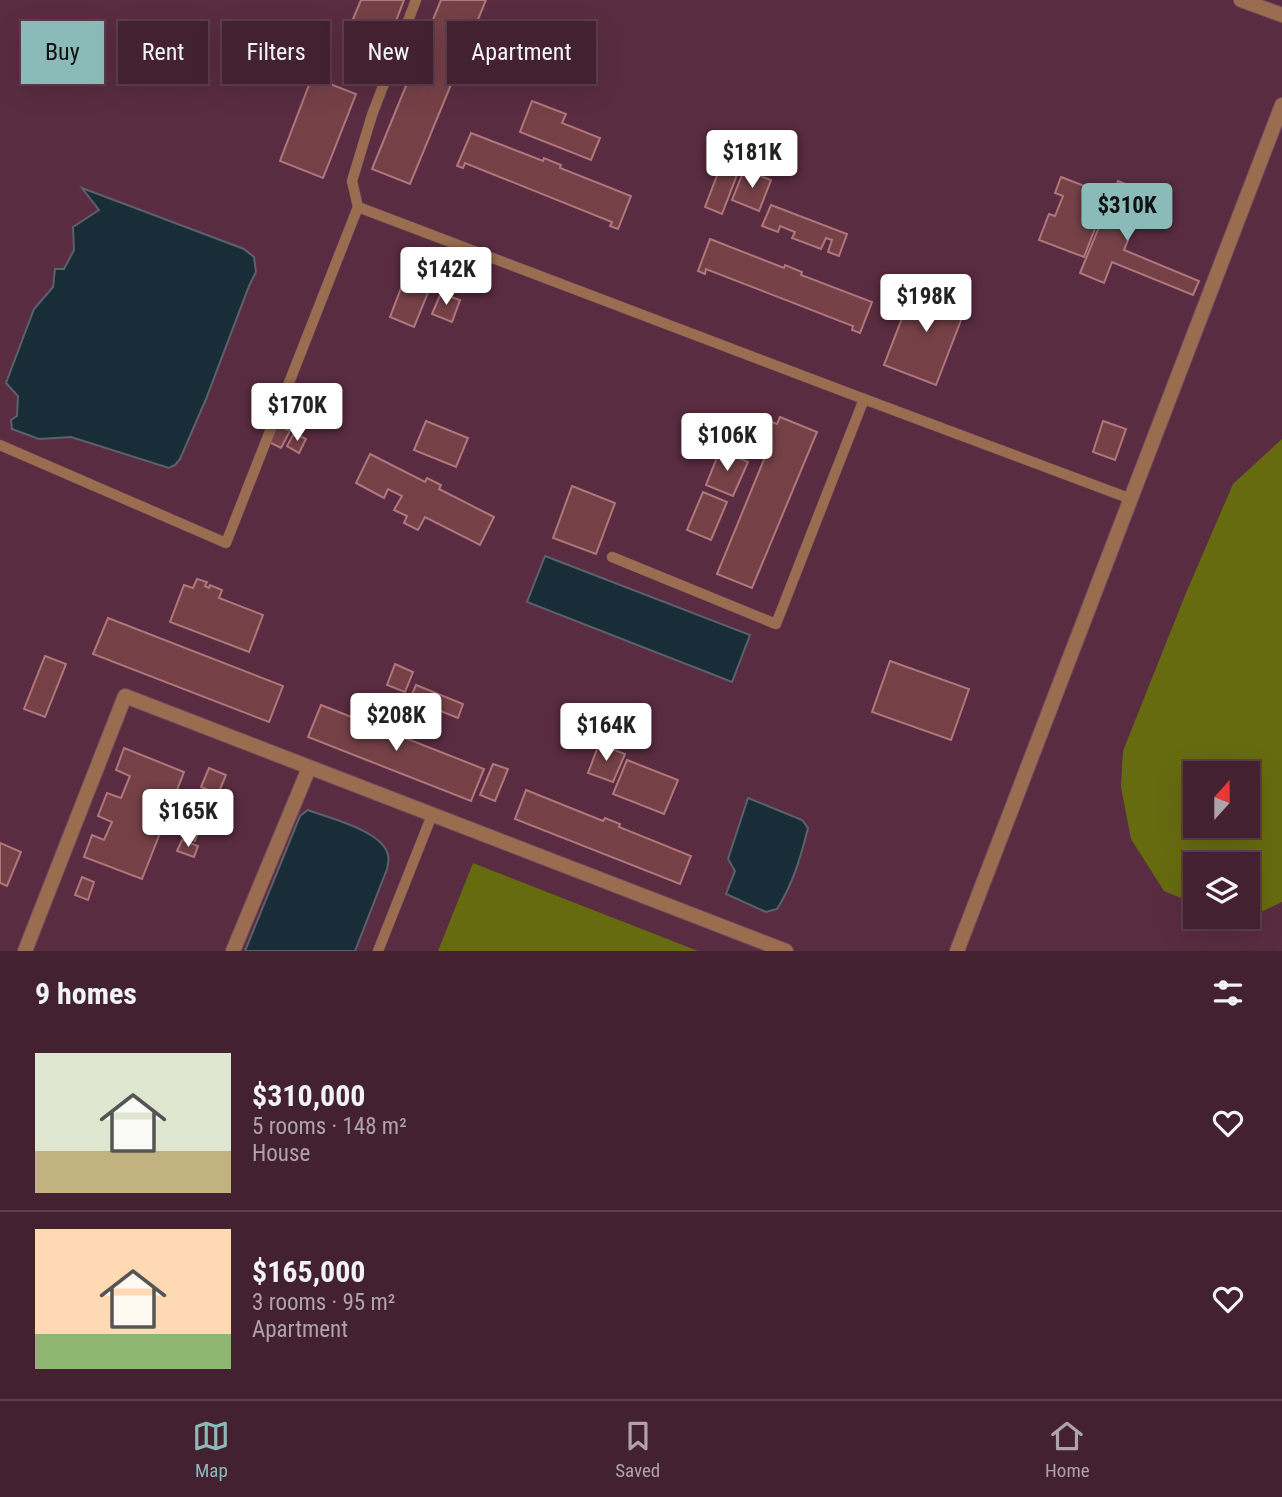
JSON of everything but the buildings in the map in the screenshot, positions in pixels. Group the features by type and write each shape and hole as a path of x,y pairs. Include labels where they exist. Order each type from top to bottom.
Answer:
{"street":[{"path":"1241,0 1282,15"},
{"path":"957,951 1282,105"},
{"path":"25,951 124,696 786,951"},
{"path":"233,951 309,768"}],"lane":[{"path":"0,445 226,543 358,207 352,181 372,115 416,0"},
{"path":"358,207 1131,499"},
{"path":"612,557 776,624 864,399"},
{"path":"377,951 432,815"}],"shaded area":[{"path":"1282,439 1282,902 1263,911 1260,911 1260,852 1183,852 1183,899 1164,891 1131,839 1121,787 1123,751 1233,484"},
{"path":"473,863 698,951 438,951"}],"water":[{"path":"82,188 244,249 254,257 256,272 206,399 180,459 169,468 71,437 39,439 12,429 11,420 17,416 18,396 6,383 34,309 53,287 55,269 64,269 74,250 73,227 99,210"},
{"path":"545,556 750,635 732,682 527,602"},
{"path":"748,798 802,820 808,828 788,890 777,909 766,912 726,894 735,871 728,859"},
{"path":"308,810 364,831 382,844 388,854 387,869 355,951 245,951 300,816"}]}
